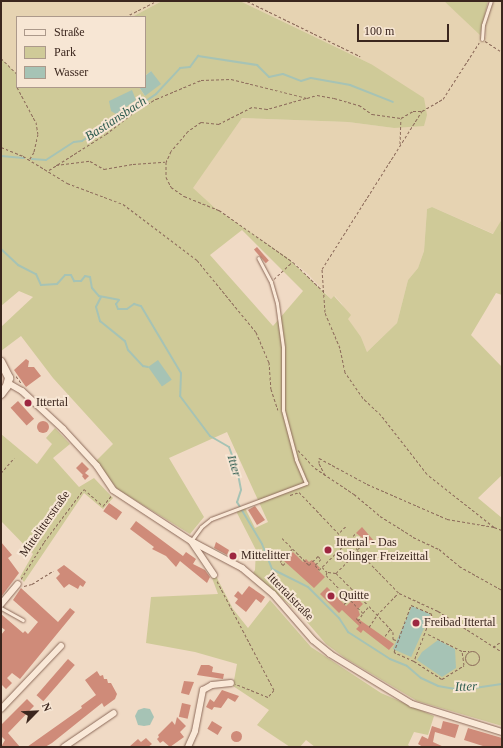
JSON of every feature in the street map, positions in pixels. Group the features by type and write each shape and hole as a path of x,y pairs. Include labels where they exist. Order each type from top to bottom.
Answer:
{"main road":[{"path":"1,362 8,373 8,383 1,394"}],"street":[{"name":"Ittertalstraße","path":"8,383 22,391 63,429 96,466 113,490 191,541 238,565 262,584 313,640 351,668 412,704 502,732"},
{"path":"191,541 214,575"},
{"path":"1,604 18,584"},
{"path":"1,709 61,646"},
{"path":"188,747 196,731 203,690 212,685 231,683"},
{"path":"64,747 114,713"}],"lane":[{"path":"482,39 484,19 491,1"},
{"path":"191,541 206,522 234,509 306,483 290,440 283,410 283,348 271,282 265,266 258,258"},
{"path":"1,608 23,620"}],"path":[{"path":"127,16 156,1"},
{"path":"247,1 360,56"},
{"path":"494,527 427,474 344,372 340,348 325,312 325,292 322,269 422,111 449,94 472,52 482,39 502,52"},
{"path":"1,58 16,73"},
{"path":"49,170 92,143 151,102 201,80 237,80 307,98"},
{"path":"18,88 36,122 38,134 34,152 29,160"},
{"path":"325,292 293,262 218,210 184,196 171,187 166,177 166,162 171,151 181,139 201,122 219,124 252,107 267,109 317,95 359,105 372,114 401,118 413,111 422,111"},
{"path":"400,145 401,118"},
{"path":"1,147 49,170 67,183"},
{"path":"56,165 90,161 104,169 133,164 166,162"},
{"path":"271,282 293,262"},
{"path":"14,373 22,384"},
{"path":"1,474 14,458"},
{"path":"325,475 319,463 319,458 368,484 447,519 494,527 502,530"},
{"name":"Mittelitterstraße","path":"18,584 44,542 84,489 103,506 113,494"},
{"path":"300,492 340,532"},
{"path":"340,535 340,532 346,526"},
{"path":"282,538 309,565 318,556 321,559 315,565 319,570 349,540"},
{"path":"327,572 336,572 358,550 363,544 358,538 352,544 358,550 399,593 438,611 502,652"},
{"path":"286,563 283,565 280,562 292,549"},
{"path":"322,567 327,572 326,575 363,612"},
{"path":"18,584 32,584 53,570"},
{"path":"336,572 391,629 393,632 393,639 397,640"},
{"path":"214,575 274,690 268,697 231,683"},
{"path":"344,604 356,593"},
{"path":"369,627 377,615 399,593"},
{"path":"414,661 432,614 412,605 397,640 394,652 414,661 442,679 464,665 462,651"},
{"path":"358,621 363,612 369,606"},
{"path":"356,618 360,624"},
{"path":"385,636 391,629"},
{"path":"425,632 462,651 470,651 479,655 478,662 475,664 468,663 466,659 470,651"},
{"path":"492,647 502,640"}],"shaded area":[{"path":"1,1 162,1 134,16 16,16 16,73 1,58"},
{"path":"240,1 444,1 486,38 485,23 489,11 494,1 502,1 502,219 494,234 432,207 427,209 424,251 418,268 408,280 397,323 367,352 361,337 347,319 342,304 335,296 331,299 308,274 288,258 215,208 192,188 242,118 348,122 394,128 371,64"}],"green space":[{"path":"162,1 240,1 371,64 424,98 427,115 424,126 394,128 348,122 242,118 193,188 215,208 288,258 331,299 334,296 351,315 348,319 361,337 367,352 397,323 408,280 418,268 424,251 427,209 432,207 493,234 502,219 502,295 496,293 471,335 502,367 502,475 478,498 502,518 502,726 417,701 345,658 326,644 301,615 253,573 255,570 256,550 236,511 245,508 255,528 268,522 227,432 169,458 204,517 190,534 117,489 96,461 113,444 53,378 21,336 1,351 1,327 33,297 19,291 1,306 1,58 16,73 16,88 140,88 145,96 151,71 146,75 146,16 134,16","holes":["242,230 303,291 273,326 210,255"]},
{"path":"444,1 488,1 480,35"},
{"path":"55,428 70,444 53,458 79,487 94,478 113,498 103,509 84,493 24,582 20,577 33,554 1,521 1,434 37,464 52,444 46,438"},
{"path":"216,576 233,609 248,628 270,600 311,647 381,693 434,716 428,735 414,732 408,745 411,747 315,747 306,740 300,747 290,747 257,725 269,710 233,686 237,664 195,652 146,643 151,597 218,594 212,578"}],"water":[{"path":"151,71 161,84 145,96 140,88 146,88 146,75"},
{"path":"132,90 136,100 116,114 111,111 109,101"},
{"path":"158,360 172,380 162,387 148,367"},
{"name":"Freibad Ittertal","path":"412,606 430,614 411,657 393,649"},
{"path":"438,640 455,649 456,668 442,677 417,660 422,652"},
{"path":"144,708 150,709 154,717 150,725 138,725 135,716 138,710"}],"building":[{"path":"257,247 269,261 266,263 254,250"},
{"path":"26,359 29,361 28,367 34,367 41,376 26,387 14,370"},
{"path":"18,401 34,419 27,426 11,408"},
{"path":"41,421 45,421 49,427 45,433 41,433 37,429 37,425"},
{"path":"82,462 89,469 85,473 89,476 85,480 82,476 83,475 76,468"},
{"path":"109,503 122,512 116,520 103,511"},
{"path":"255,506 265,520 257,525 248,510"},
{"path":"136,521 183,556 186,552 196,559 193,564 205,570 210,577 207,583 180,561 176,567 166,556 152,549 154,547 130,529"},
{"path":"362,527 374,541 370,544 356,533"},
{"path":"1,542 12,555 8,558 19,573 1,597"},
{"path":"216,542 229,550 227,555 214,548"},
{"path":"293,552 303,562 306,559 309,562 312,560 320,568 318,570 325,577 314,588 284,561"},
{"path":"64,565 86,582 83,587 80,585 78,589 69,584 64,588 56,578 60,574 57,570"},
{"path":"249,586 265,597 261,603 256,599 246,612 235,603 238,599 234,596 238,591 242,595"},
{"path":"327,587 346,606 356,597 363,604 358,609 360,615 357,618 394,644 389,650 363,630 361,633 356,629 359,626 342,610 339,613 320,594"},
{"path":"21,588 58,622 70,608 75,612 20,679 12,673 7,678 12,683 6,689 1,684 1,635 5,630 1,627 1,614 23,633 25,631 28,634 38,622 13,600"},
{"path":"68,659 75,665 43,701 37,695"},
{"path":"201,665 209,665 213,667 212,672 224,674 223,679 197,675"},
{"path":"97,671 100,676 103,675 104,679 107,679 108,683 111,683 117,694 115,699 104,707 102,703 45,747 27,747 82,708 81,706 96,695 85,680"},
{"path":"184,681 194,682 189,695 181,693"},
{"path":"222,690 239,696 235,702 228,698 221,708 214,707 212,710 206,707 210,699 214,702"},
{"path":"27,699 34,706 8,733 20,747 1,747 5,740 1,736 1,725"},
{"path":"182,703 191,705 188,719 179,717"},
{"path":"177,717 186,726 180,732 184,737 170,747 163,741 160,743 157,739 159,737 158,735 172,721 175,725"},
{"path":"212,721 222,727 218,735 207,729"},
{"path":"443,721 459,725 455,738 435,732 433,742 444,747 423,747 418,744 422,736 428,739 432,726 441,729"},
{"path":"468,728 502,738 502,747 486,747 464,740"},
{"path":"234,731 238,731 240,732 240,740 234,741 231,738 231,734"},
{"path":"146,738 152,744 148,747 129,747 138,739 141,742"}],"waterway":[{"name":"Bastiansbach","path":"32,159 46,160 74,142 82,141 106,125 115,122 156,94 180,68 190,67 198,56 257,65 269,77 283,74 301,81 311,78 350,85 393,102"},
{"name":"Bastiansbach","path":"1,156 24,158"},
{"name":"Itter","path":"1,249 18,265 36,274 41,285 57,284 65,275 71,275 74,281 81,281 85,276 90,277 92,288 99,296 119,300 116,304 118,309 127,309 134,304 141,306 181,373 180,396 210,436 229,447 237,469 241,490 237,502 262,544 272,569 308,587 339,618 348,632 390,659 407,666 421,678 438,686 461,690 502,684"},
{"path":"101,297 96,307 100,321 125,341 128,350 143,366 148,367"}],"place":[{"name":"Ittertal","path":"28,403"},
{"name":"Ittertal - Das Solinger Freizeittal","path":"328,550"},
{"name":"Mittelitter","path":"233,556"},
{"name":"Quitte","path":"331,596"},
{"name":"Freibad Ittertal","path":"416,623"}]}
